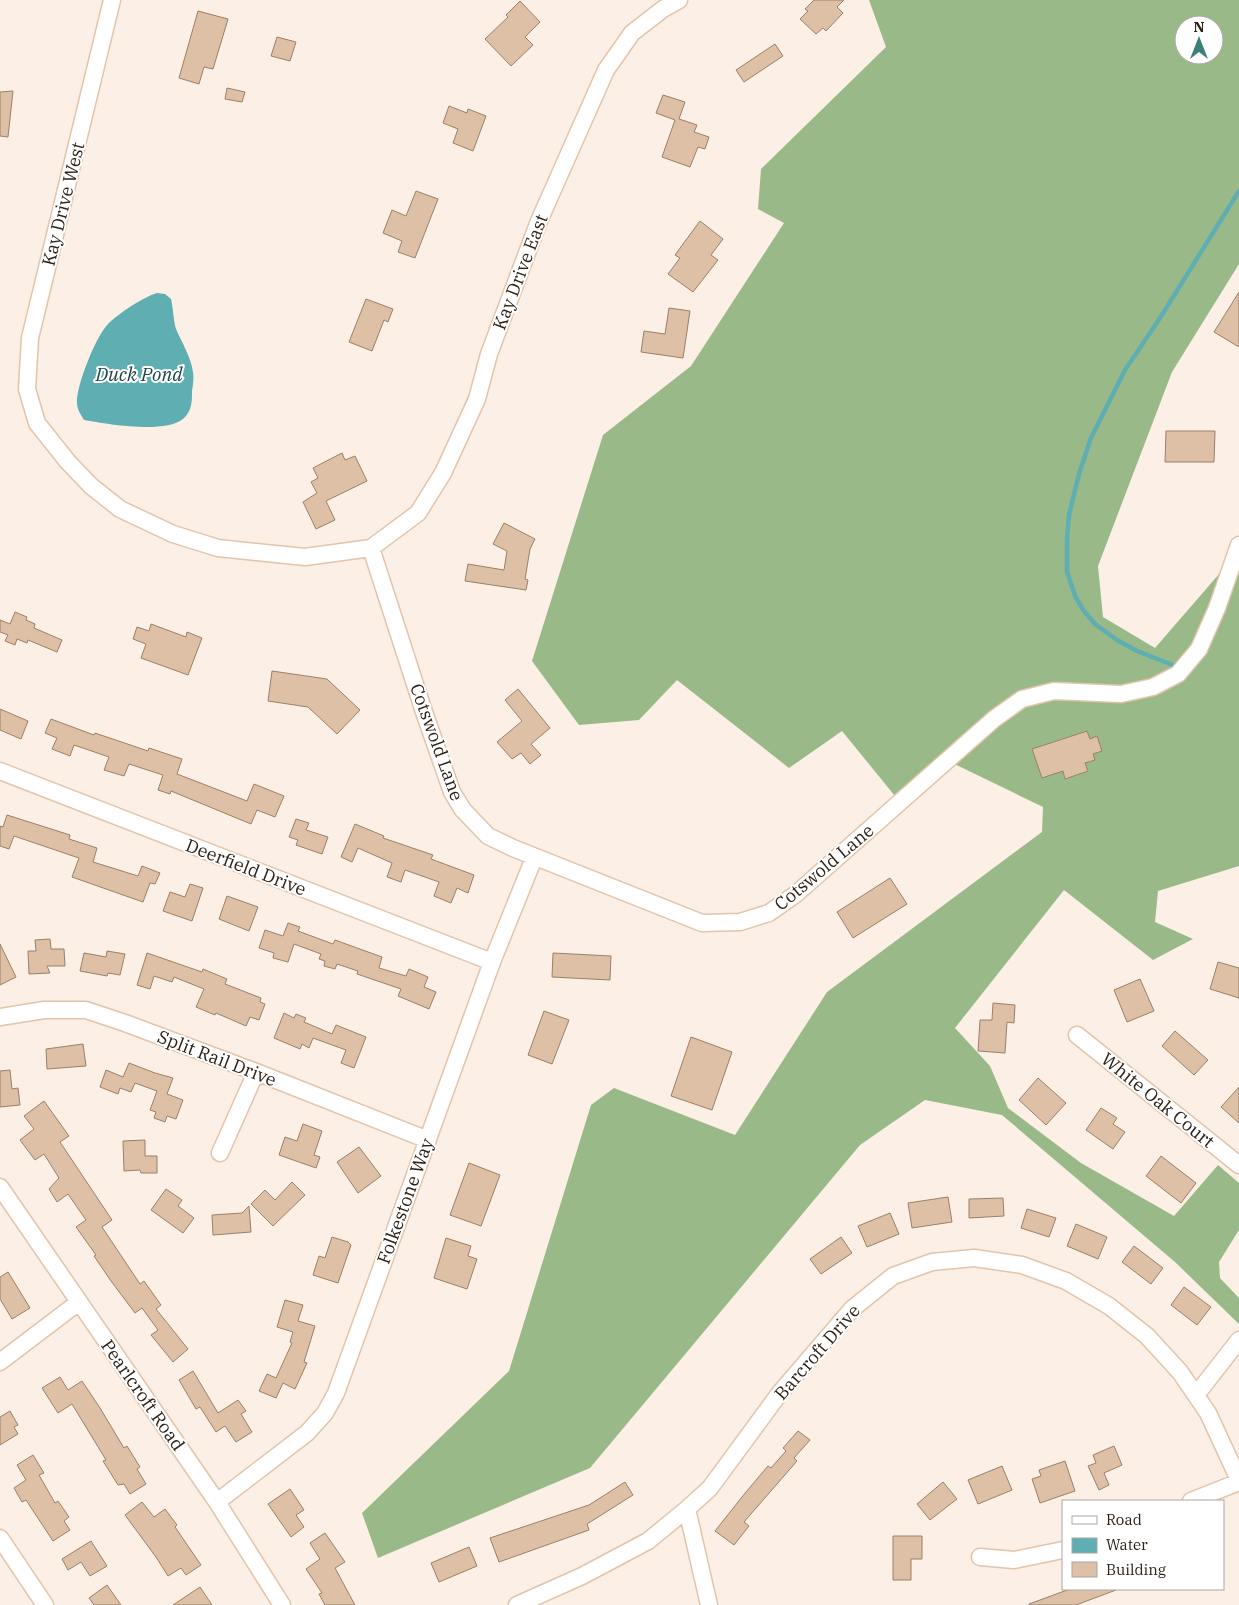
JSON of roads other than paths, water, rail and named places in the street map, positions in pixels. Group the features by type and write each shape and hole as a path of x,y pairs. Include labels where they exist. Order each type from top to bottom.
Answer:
{"street":[{"name":"Kay Drive West","path":"112,0 30,338 26,389 38,423 68,462 91,486 120,509 173,534 218,548 305,557 371,548"},
{"name":"Kay Drive East","path":"371,548 418,513 443,473 477,399 489,354 539,221 606,70 632,33 663,9 679,0"},
{"name":"Cotswold Lane","path":"371,548 452,792 463,810 488,836 534,858 702,923 740,922 769,913 796,894 994,719 1022,699 1054,692 1121,694 1153,687 1178,674 1199,649 1217,608 1239,546"},
{"name":"Deerfield Drive","path":"0,771 492,962"},
{"name":"Folkestone Way","path":"218,1502 307,1433 324,1413 336,1393 492,962 534,858"},
{"name":"Split Rail Drive","path":"0,1017 44,1010 86,1010 256,1072 428,1140"},
{"name":"White Oak Court","path":"1077,1035 1239,1165"},
{"path":"220,1153 256,1072"},
{"name":"Pearlcroft Road","path":"0,1187 218,1502 282,1605"},
{"name":"Barcroft Drive","path":"518,1605 582,1576 648,1541 687,1509 710,1488 779,1394 852,1309 893,1276 932,1262 974,1258 1022,1265 1066,1282 1110,1306 1147,1336 1180,1372 1208,1413 1239,1481"},
{"path":"0,1362 79,1302"},
{"path":"1196,1395 1239,1340"},
{"path":"1193,1500 1239,1481"},
{"path":"687,1509 709,1605"},
{"path":"0,1538 45,1605"},
{"path":"980,1557 1014,1560 1062,1550"}],"water":[{"name":"Duck Pond","path":"157,293 165,294 171,299 176,329 192,366 192,399 188,413 183,419 174,424 149,427 106,424 84,420 79,412 77,403 80,385 93,350 103,330 118,316 138,302"}],"waterway":[{"path":"1173,665 1137,651 1117,640 1095,624 1084,611 1076,598 1067,572 1069,515 1079,474 1091,438 1125,370 1160,318 1239,191"}]}
